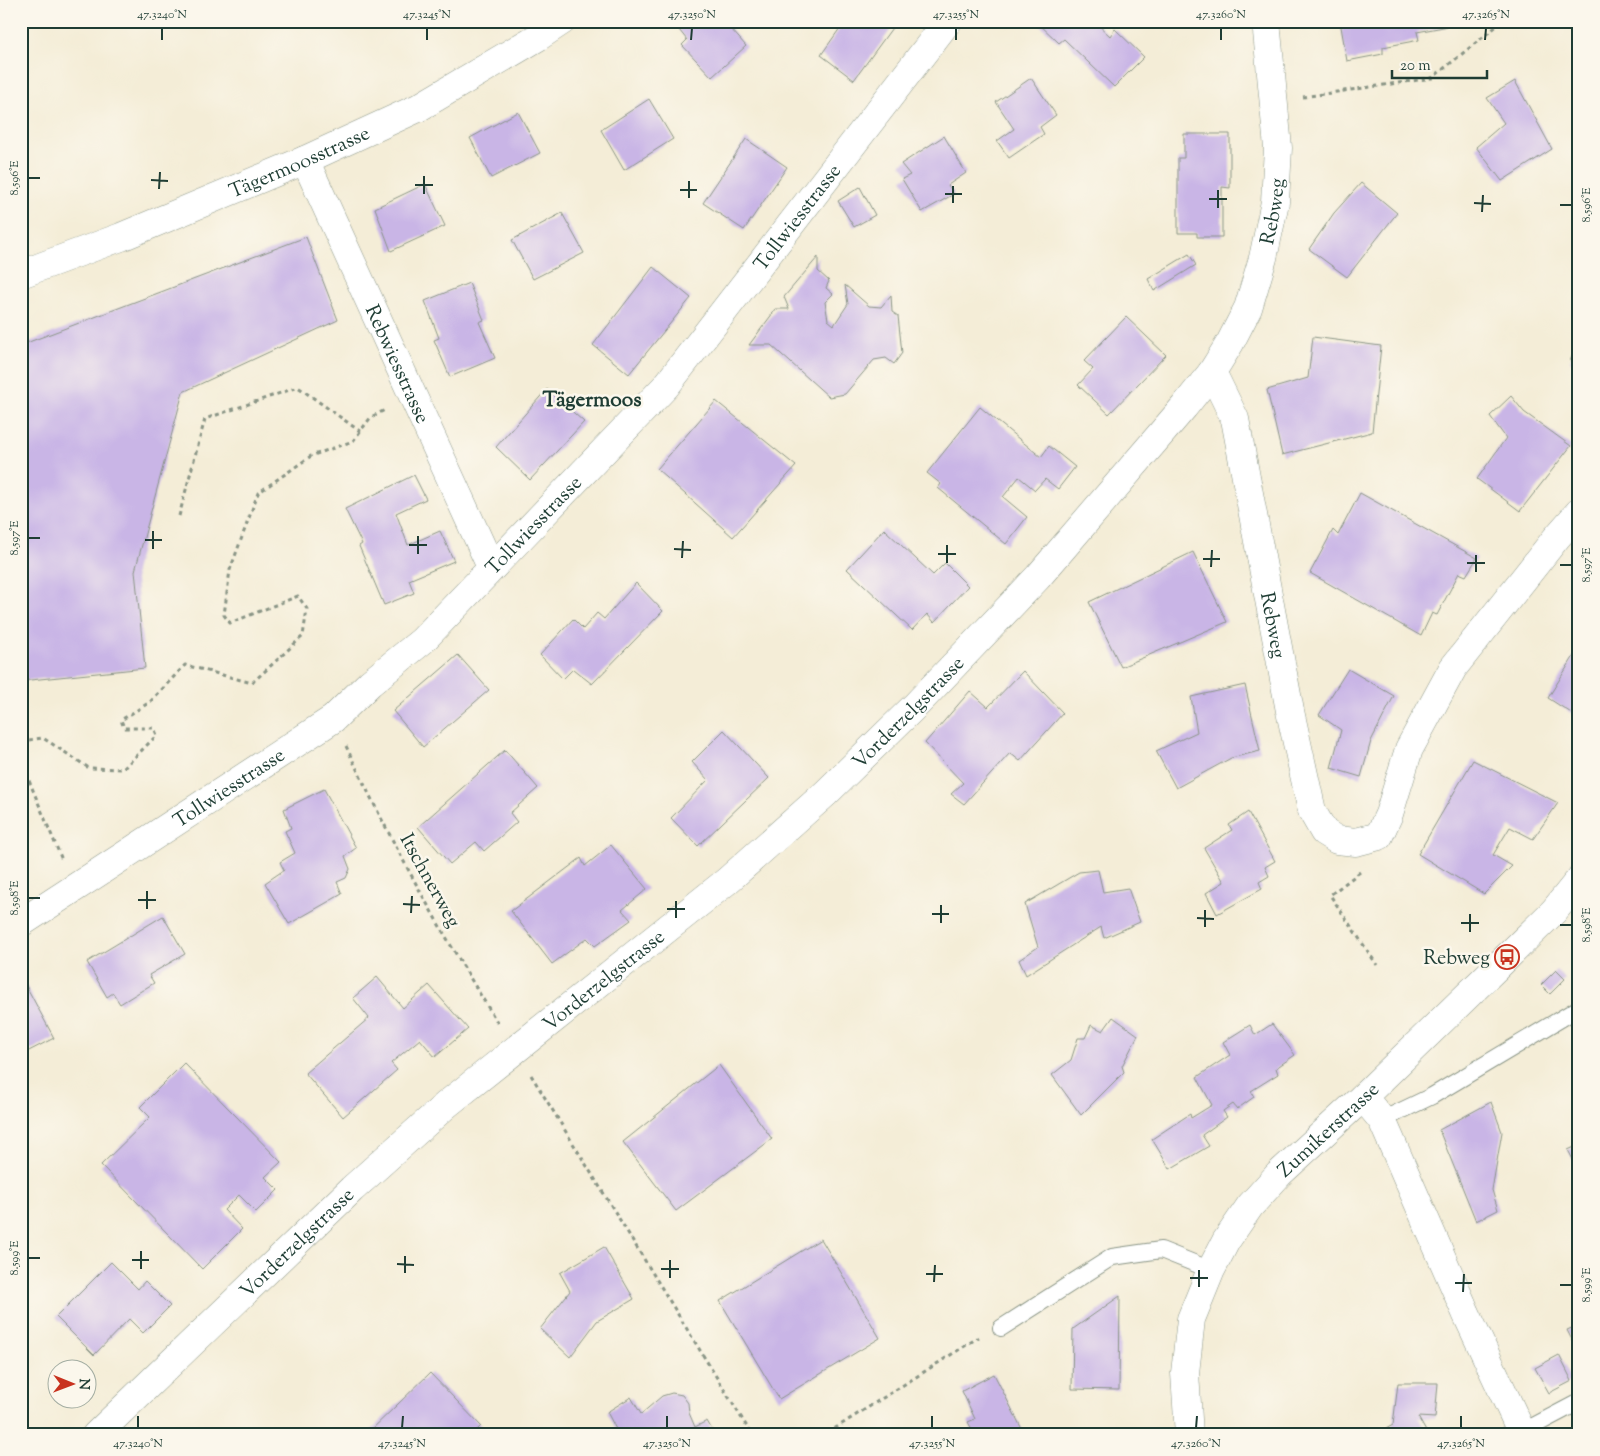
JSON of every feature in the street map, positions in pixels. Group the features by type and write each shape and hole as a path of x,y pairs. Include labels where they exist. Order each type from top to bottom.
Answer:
{"street":[{"name":"Tägermoosstrasse","path":"21,274 122,237 305,160 418,108 562,21"},
{"name":"Tollwiesstrasse","path":"21,923 333,719 370,683 422,641 666,386 948,21"},
{"name":"Rebweg","path":"1266,21 1278,148 1275,202 1263,258 1248,308 1212,372 1235,419 1312,811 1324,832 1337,840 1356,842 1379,836 1389,814 1409,749 1453,668 1579,512"},
{"name":"Rebwiesstrasse","path":"305,160 491,567"},
{"name":"Vorderzelgstrasse","path":"96,1435 352,1189 446,1105 514,1049 728,881 826,793 917,704 1038,576 1212,372"},
{"name":"Zumikerstrasse","path":"1189,1435 1185,1374 1192,1319 1211,1270 1226,1241 1250,1206 1279,1174 1363,1097 1554,910 1579,880"},
{"path":"1363,1097 1382,1120 1466,1313 1522,1434"}],"lane":[{"path":"1382,1120 1432,1096 1579,1008"},
{"path":"1001,1328 1112,1257 1161,1250 1211,1270"},
{"path":"1522,1434 1579,1402"}],"path":[{"path":"1274,101 1432,78 1503,21"},
{"path":"179,516 205,420 298,386 360,432"},
{"path":"21,741 43,738 89,768 123,769 157,735 154,728 124,728 121,720 150,702 186,665 252,683 260,677 304,636 307,609 298,596 230,623 224,615 230,570 258,493 311,456 353,441 371,417 412,397"},
{"name":"Itschnerweg","path":"333,719 372,803 453,951 541,1090 752,1435"},
{"path":"21,767 25,771 74,889"},
{"path":"1336,904 1377,965"},
{"path":"1572,956 1579,958"},
{"path":"830,1435 834,1429 975,1339 1001,1328"}],"building":[{"path":"672,21 724,21 746,46 712,77 682,45 687,40"},
{"path":"845,21 897,21 854,80 821,55"},
{"path":"1036,21 1094,21 1110,36 1115,29 1144,57 1114,87 1064,39 1059,43"},
{"path":"1182,21 1201,21 1189,28"},
{"path":"1340,21 1454,21 1454,25 1417,32 1419,40 1383,47 1383,54 1347,61"},
{"path":"1031,78 1056,115 1040,127 1044,134 1009,158 997,141 1014,129 996,102"},
{"path":"1515,81 1552,149 1502,181 1476,147 1504,123 1487,98"},
{"path":"649,99 673,139 624,170 601,130"},
{"path":"518,112 540,153 491,178 470,138"},
{"path":"1184,134 1230,134 1230,188 1222,187 1222,237 1197,237 1197,233 1178,233 1178,158 1184,158"},
{"path":"944,136 966,173 948,185 954,194 922,212 902,179 910,175 901,164"},
{"path":"746,139 787,167 744,230 703,203"},
{"path":"1361,183 1397,213 1347,277 1309,249 1334,213"},
{"path":"425,184 445,226 391,251 375,208"},
{"path":"860,187 875,215 854,227 838,201"},
{"path":"562,213 584,253 533,279 512,240"},
{"path":"306,237 338,320 183,392 135,571 145,668 21,681 21,345"},
{"path":"1189,254 1196,265 1154,291 1148,279"},
{"path":"818,257 818,271 829,281 826,288 833,294 825,302 828,320 834,325 848,304 845,285 869,306 881,307 891,295 892,312 898,316 902,353 894,364 886,358 874,360 845,394 829,397 771,345 749,345 776,309 789,309 784,297"},
{"path":"653,267 691,298 629,374 593,345"},
{"path":"469,283 484,320 479,322 495,358 450,377 434,340 439,338 425,301"},
{"path":"1126,317 1166,355 1109,414 1078,385 1093,369 1084,361"},
{"path":"1313,337 1381,346 1372,432 1282,455 1267,390 1308,378"},
{"path":"1579,341 1579,366 1570,361"},
{"path":"547,389 584,422 530,480 496,447"},
{"path":"1511,396 1524,412 1571,446 1520,511 1477,479 1506,438 1490,416"},
{"path":"716,401 796,466 733,537 657,469"},
{"path":"980,407 1041,457 1049,446 1075,467 1058,489 1045,479 1035,490 1019,477 1003,497 1027,517 1006,544 938,488 941,484 927,473"},
{"path":"414,475 426,499 396,513 408,545 440,531 454,561 409,580 414,593 384,605 359,546 362,544 345,509"},
{"path":"1360,493 1477,558 1466,576 1459,573 1437,615 1432,613 1421,636 1310,573 1333,530 1338,535"},
{"path":"884,529 933,575 945,563 968,586 934,622 927,614 912,630 847,569"},
{"path":"1193,552 1227,622 1121,667 1089,602"},
{"path":"636,583 663,611 592,684 573,669 563,679 540,655 573,619 583,629 597,613 604,619"},
{"path":"1579,648 1579,718 1548,698"},
{"path":"458,655 489,690 423,747 393,711"},
{"path":"1348,669 1394,696 1371,741 1361,777 1331,768 1341,730 1319,715"},
{"path":"1023,671 1063,713 1020,761 1010,753 964,804 951,794 963,783 925,743 970,691 988,707"},
{"path":"1245,685 1260,751 1231,758 1176,788 1156,751 1197,732 1191,697"},
{"path":"724,730 769,778 698,846 671,818 708,780 692,762"},
{"path":"505,750 538,788 510,813 517,822 484,851 476,842 450,864 418,827"},
{"path":"1473,760 1558,803 1533,839 1510,827 1493,855 1512,866 1484,894 1418,854"},
{"path":"324,789 356,848 345,856 350,869 346,878 337,882 342,894 289,924 265,883 284,870 280,862 295,853 285,831 291,828 284,809"},
{"path":"1248,812 1275,861 1265,867 1269,876 1259,882 1262,889 1217,914 1206,893 1224,882 1204,848 1232,830 1229,825"},
{"path":"611,845 647,889 622,910 631,920 595,946 587,938 552,964 511,911 581,858 585,866"},
{"path":"1098,870 1103,892 1128,888 1140,922 1104,938 1101,927 1026,975 1019,960 1038,947 1025,904 1079,872"},
{"path":"163,916 185,954 149,975 154,983 120,1004 113,993 107,997 87,962"},
{"path":"1556,970 1565,979 1550,994 1541,985"},
{"path":"377,977 403,1008 429,985 468,1029 435,1057 420,1039 391,1063 397,1070 343,1117 305,1073 369,1018 353,998"},
{"path":"24,982 54,1038 21,1055 21,984"},
{"path":"1113,1017 1138,1035 1122,1066 1124,1072 1081,1115 1052,1075 1071,1060 1078,1038 1085,1038 1091,1025 1103,1031"},
{"path":"1272,1024 1295,1055 1276,1068 1278,1074 1251,1091 1254,1097 1237,1109 1233,1104 1223,1111 1227,1117 1202,1135 1209,1146 1170,1169 1152,1139 1190,1114 1191,1118 1212,1105 1197,1077 1230,1055 1223,1042 1250,1025 1255,1035"},
{"path":"184,1063 281,1162 265,1177 278,1190 256,1212 239,1195 224,1210 242,1229 202,1269 101,1165 150,1117 140,1107"},
{"path":"719,1065 772,1139 676,1211 623,1142"},
{"path":"1491,1102 1502,1132 1492,1190 1498,1210 1476,1221 1439,1130"},
{"path":"1579,1145 1579,1171 1568,1150"},
{"path":"821,1239 880,1338 779,1399 720,1301"},
{"path":"604,1247 634,1299 597,1321 570,1357 540,1329 570,1291 560,1273"},
{"path":"111,1262 138,1289 145,1281 170,1306 143,1333 129,1319 94,1355 56,1317"},
{"path":"1120,1296 1119,1390 1072,1389 1073,1329"},
{"path":"1579,1325 1579,1354 1567,1330"},
{"path":"1559,1355 1572,1381 1549,1393 1535,1368"},
{"path":"430,1373 481,1426 472,1435 366,1435"},
{"path":"994,1374 1025,1435 975,1435 968,1422 975,1419 962,1391"},
{"path":"1398,1383 1438,1383 1435,1418 1418,1417 1428,1435 1375,1435 1393,1425"},
{"path":"672,1393 682,1395 688,1403 689,1413 695,1427 707,1421 715,1435 619,1435 607,1412 631,1397 641,1414 662,1396"}],"place":[{"name":"Rebweg","path":"1507,957"}],"district":[{"name":"Tägermoos","path":"592,399"}]}
